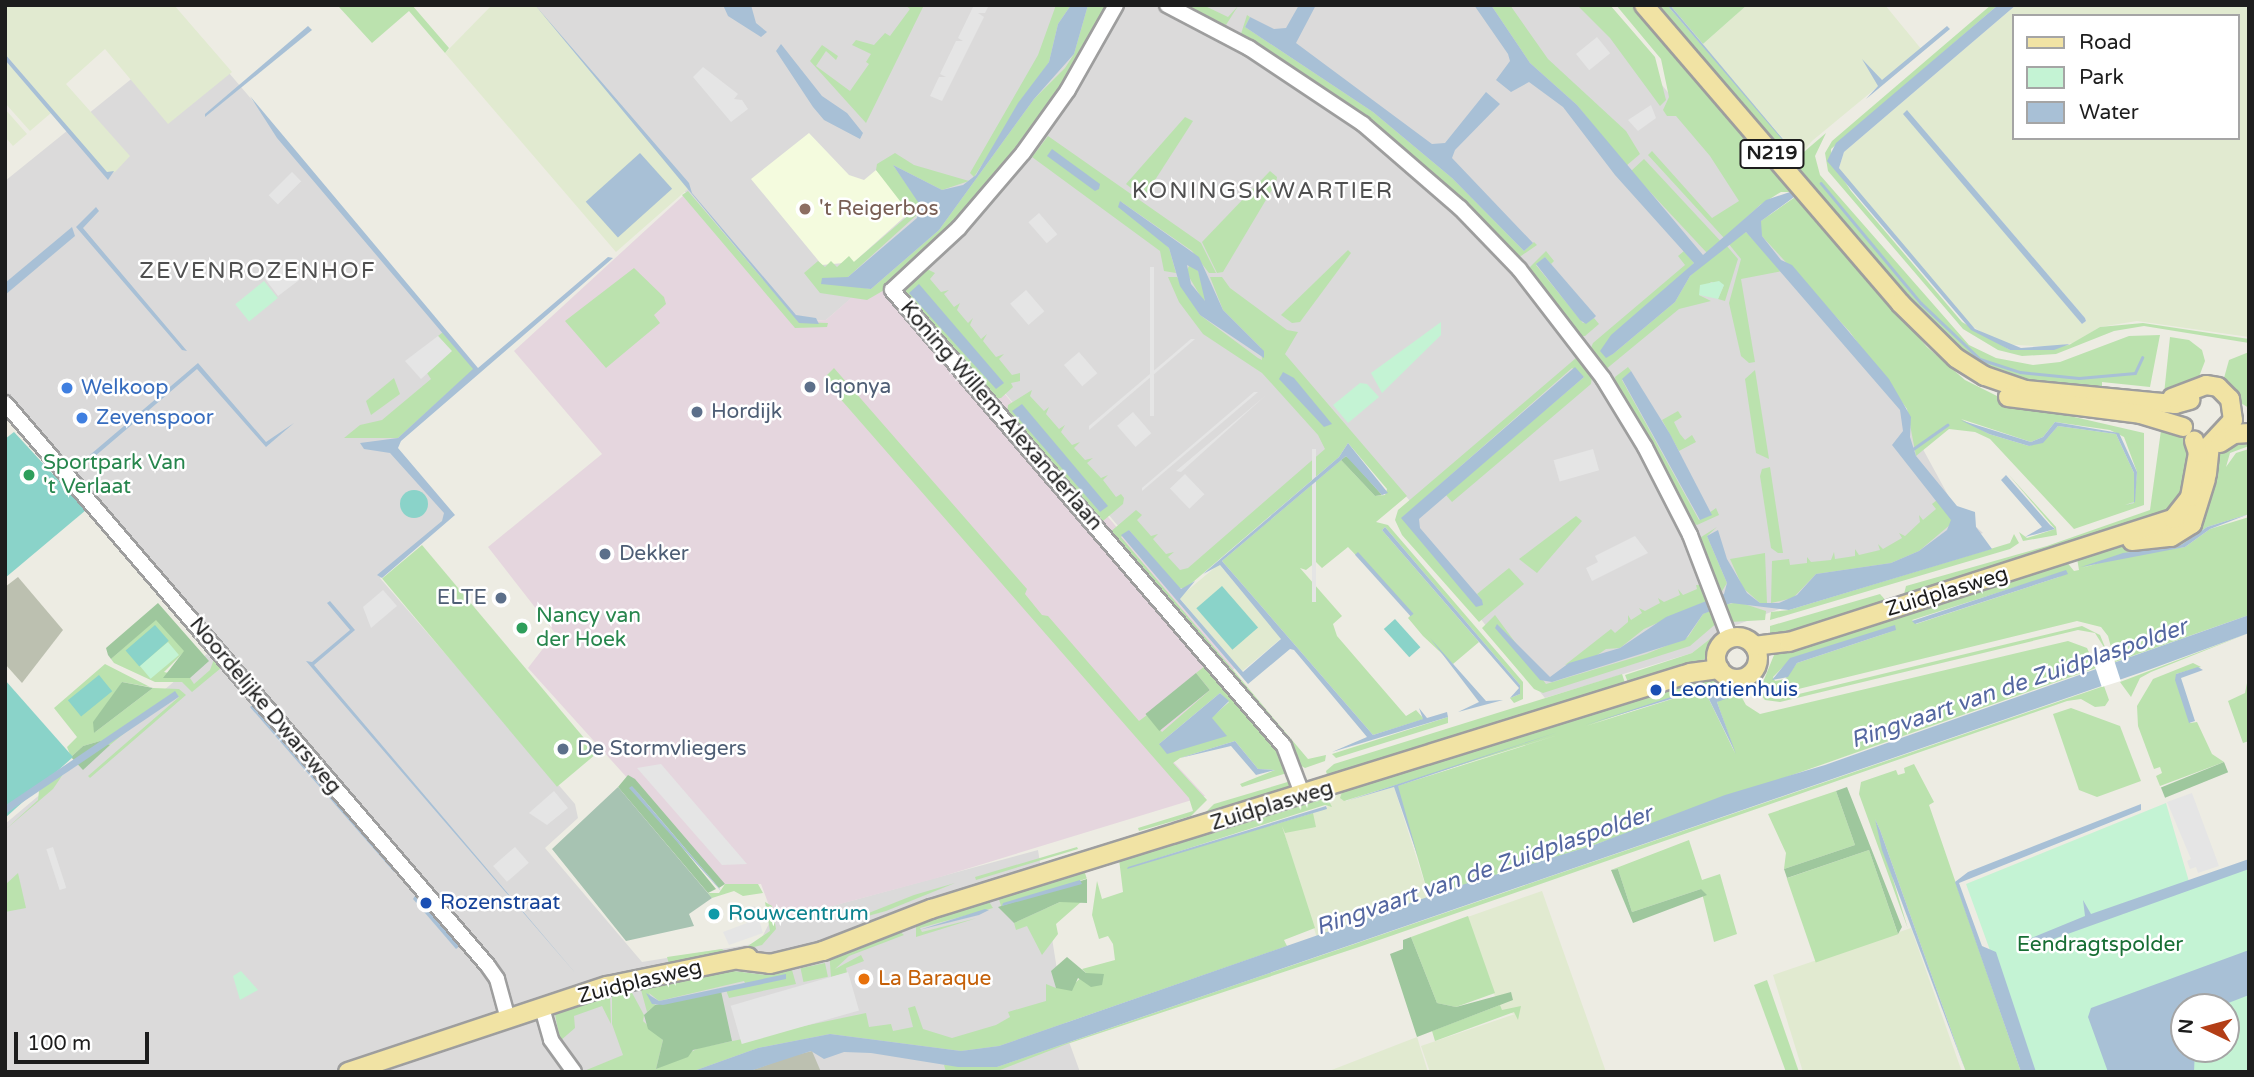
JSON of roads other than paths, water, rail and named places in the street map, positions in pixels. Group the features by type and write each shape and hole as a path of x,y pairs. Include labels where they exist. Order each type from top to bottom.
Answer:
{"main road":[{"name":"N219","path":"1644,5 1900,303 1956,358 1985,376 2026,390 2140,408 2221,427 2249,427"},
{"path":"2222,390 2221,427 2197,393 2222,390"},
{"name":"N219","path":"2140,408 2197,393"},
{"name":"Zuidplasweg","path":"2105,543 2171,537 2186,529 2199,512 2221,427"},
{"name":"Zuidplasweg","path":"1756,652 2105,543 2180,514 2193,485 2197,453 2221,427"},
{"path":"1744,638 1756,652 1755,668 1744,678 1728,677 1718,664 1720,646 1731,639 1744,638"},
{"name":"Zuidplasweg","path":"348,1072 624,982 739,960 823,939 854,938 931,909 1303,796 1718,664"}],"street":[{"name":"Koning Willem-Alexanderlaan","path":"1116,5 1068,90 1023,153 959,228 892,290 1284,746 1303,796"},
{"path":"1167,5 1257,52 1354,117 1424,175 1519,269 1576,340 1634,428 1690,536 1731,639"},
{"name":"Noordelijke Dwarsweg","path":"5,403 488,967 497,979 508,1019"},
{"path":"542,1008 551,1040 574,1072"}],"water":[{"path":"535,5 689,183 692,193 796,315 816,318 819,324 799,323"},
{"path":"723,5 751,5 756,23 767,32 761,37 728,16"},
{"path":"1071,5 1088,5 1074,54 1034,99 939,230 871,289 821,284 822,278 848,277 917,218 920,205 893,165 942,190 963,185 976,175 1018,103 1049,62 1058,24"},
{"path":"1299,5 1316,5 1296,43 1432,144 1445,143 1486,92 1500,104 1455,150 1452,158 1533,243 1524,251 1452,178 1373,112 1245,27 1250,17 1274,29 1286,28"},
{"path":"1474,5 1491,5 1530,63 1577,105 1703,255 1766,200 1790,192 1794,197 1761,221 1762,236 1781,260 1792,265 1889,379 1911,417 1910,437 1916,456 1957,506 1975,512 1976,527 1992,549 1789,610 1731,603 1703,614 1685,640 1552,682 1540,680 1495,628 1497,624 1550,677 1569,663 1620,648 1666,617 1724,594 1727,583 1707,536 1718,530 1727,559 1747,593 1760,603 1779,603 1797,595 1816,574 1891,563 1919,551 1947,530 1951,520 1892,445 1903,431 1900,410 1746,232 1690,276 1675,302 1606,358 1600,351 1611,335 1694,263 1615,175 1563,107 1529,82 1511,92 1496,80 1510,61 1508,54"},
{"path":"1667,5 1670,5 1787,144 1785,143"},
{"path":"1998,5 2016,5 1844,152 1839,168 1975,329 2021,348 2070,344 2054,350 2010,350 1971,330 1827,161 1836,143"},
{"path":"308,26 312,30 205,117 205,114"},
{"path":"1947,26 1950,29 1866,99 1878,86 1862,59 1882,80"},
{"path":"781,44 822,96 847,113 863,133 860,139 824,120 813,107 776,51"},
{"path":"5,54 107,172 114,171 108,180 5,60"},
{"path":"250,96 478,368 608,257 613,258 401,441 398,448 455,515 382,578 377,575 442,521 444,513 390,453 364,449 360,443 398,438 473,369 277,138"},
{"path":"1907,110 2086,321 2082,324 1903,114"},
{"path":"1052,149 1100,184 1099,189 1095,191 1047,156"},
{"path":"640,153 672,189 618,238 586,202"},
{"path":"1120,201 1199,257 1223,310 1264,351 1264,358 1200,315 1180,286 1169,248 1118,207","holes":["1187,265 1198,271 1205,301 1191,284"]},
{"path":"96,207 99,211 83,228 187,351 182,350 76,227"},
{"path":"72,227 75,236 5,295 5,283"},
{"path":"1545,257 1596,316 1586,324 1536,264"},
{"path":"919,284 1004,383 996,389 909,293"},
{"path":"198,363 266,442 294,423 266,447 197,369 87,463 84,460"},
{"path":"1575,367 1584,377 1419,519 1420,528 1482,600 1483,605 1476,607 1401,518"},
{"path":"1631,371 1670,434 1712,515 1700,520 1622,379"},
{"path":"1283,372 1294,378 1332,424 1324,427 1279,379"},
{"path":"1022,404 1108,506 1100,512 1012,411"},
{"path":"1960,420 2031,442 2043,437 2055,422 2119,433 2137,472 2135,502 2125,506 2134,502 2134,473 2116,434 2058,426 2043,443 2029,446 1989,434"},
{"path":"1348,443 1388,493 1382,495 1346,456 1222,561 1373,735 1423,719 1419,708 1427,718 1447,712 1448,717 1332,752 1367,737 1294,650 1290,649 1248,684 1121,535 1129,530 1181,589 1195,581 1180,599 1243,672 1281,639 1220,565 1203,574 1339,457"},
{"path":"2006,475 2055,529 2025,537 2042,527 2001,480"},
{"path":"2249,514 2210,529 2185,547 2081,567 2123,553 2181,545 2207,527"},
{"path":"1385,527 1520,685 1520,694 1510,698 1519,688 1382,530"},
{"path":"1358,552 1414,614 1411,616 1355,555"},
{"path":"2066,570 2068,574 1915,624 1912,621"},
{"path":"330,601 355,630 314,665 577,975 306,661 312,662 350,630 327,603"},
{"path":"2249,615 2249,633 2151,669 997,1067 958,1067 871,1053 844,1052 824,1059 811,1051 747,1072 691,1072 758,1048 830,1034 961,1051 999,1046 1465,884 1594,845 1725,795 1825,765"},
{"path":"1895,625 1896,630 1797,663 1788,677 1772,680 1790,658"},
{"path":"1430,638 1486,701 1503,700 1458,712 1479,702"},
{"path":"2198,667 2203,670 2181,678 2195,721 2189,723 2175,680 2176,674"},
{"path":"1711,684 1722,692 1730,691 1731,697 1717,702 1736,754 1704,689 1585,725"},
{"path":"175,691 179,697 5,814 5,806"},
{"path":"1220,693 1229,701 1212,718 1227,736 1167,754 1159,744"},
{"path":"254,704 394,869 394,872 250,707"},
{"path":"1558,732 1398,786 1418,857 1394,787 1346,801"},
{"path":"1235,741 1258,769 1275,770 1256,775 1231,746 1180,758"},
{"path":"632,786 719,888 721,891 629,788"},
{"path":"2141,804 2141,810 1959,883 1982,946 1996,952 2036,1072 2021,1072 1955,882 1968,872"},
{"path":"1326,806 1327,809 1127,869 1128,867"},
{"path":"1875,819 1880,830 1966,1072 1882,850"},
{"path":"2249,859 2249,869 2026,949 2017,944 2085,916 2083,900 2091,914"},
{"path":"1080,880 1082,884 1002,906 1003,903"},
{"path":"417,893 460,946 456,949 413,899"},
{"path":"985,909 989,910 919,930"},
{"path":"2249,950 2249,995 2240,998 2240,993 2170,993 2170,1063 2194,1063 2194,1072 2108,1072 2088,1017 2091,1008"},
{"path":"786,974 786,979 663,1005 652,1004 646,993 659,1001"}],"waterway":[{"path":"1821,183 1921,303 1980,359 2020,372 2079,378 2135,373 2142,358"},
{"path":"1913,449 1947,425"}],"place":[{"name":"'t Reigerbos","path":"805,209"},
{"name":"Iqonya","path":"810,387"},
{"name":"Welkoop","path":"67,388"},
{"name":"Hordijk","path":"697,412"},
{"name":"Zevenspoor","path":"82,418"},
{"name":"Sportpark Van 't Verlaat","path":"29,475"},
{"name":"Dekker","path":"605,554"},
{"name":"ELTE","path":"501,598"},
{"name":"Nancy van der Hoek","path":"522,628"},
{"name":"Leontienhuis","path":"1656,690"},
{"name":"De Stormvliegers","path":"563,749"},
{"name":"Rozenstraat","path":"426,903"},
{"name":"Rouwcentrum","path":"714,914"},
{"name":"La Baraque","path":"864,979"}],"district":[{"name":"KONINGSKWARTIER","path":"1263,191"},
{"name":"ZEVENROZENHOF","path":"258,271"}],"water label":[{"name":"Ringvaart van de Zuidplaspolder","path":"2019,684"},
{"name":"Ringvaart van de Zuidplaspolder","path":"1484,871"}],"park label":[{"name":"Eendragtspolder","path":"2100,945"}]}
